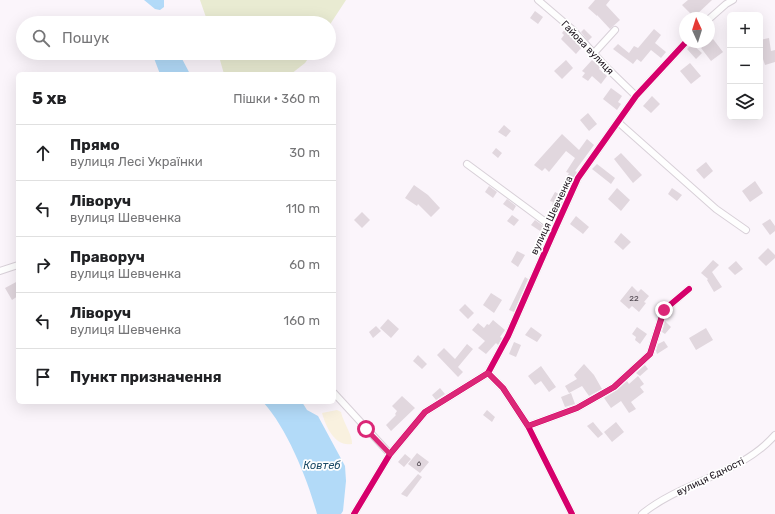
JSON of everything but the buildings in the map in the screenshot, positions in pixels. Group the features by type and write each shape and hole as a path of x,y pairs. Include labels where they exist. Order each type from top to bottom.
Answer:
{"street":[{"name":"Гайова вулиця","path":"538,0 572,29 636,96"},
{"path":"715,14 733,0"},
{"path":"594,53 615,30"},
{"name":"вулиця Шевченка","path":"354,514 390,454 425,412 488,373 508,336 554,229 578,178 636,96 680,48"},
{"path":"618,122 716,210 746,230"},
{"path":"467,164 554,229"},
{"path":"0,271 16,266"},
{"path":"528,426 577,408 614,387 650,354 664,310 689,289"},
{"path":"488,373 503,388 528,426 572,514"},
{"path":"336,395 390,454"},
{"name":"вулиця Єдності","path":"642,514 654,504 732,467 766,445 775,435"}],"green space":[{"path":"200,0 346,0 336,16 206,16"},
{"path":"220,60 307,60 294,72 223,72"}],"sand":[{"path":"337,410 341,412 351,437 352,444 346,444 336,439 326,424 322,413"}],"water":[{"path":"144,0 164,0 164,7 160,10 155,9"},
{"path":"155,60 183,60 189,72 159,72"},
{"name":"Ковтеб","path":"265,404 303,404 307,410 318,416 345,466 346,481 343,511 341,514 317,514 296,455 272,413"}],"cycle path":[{"path":"572,514 528,426 503,388 488,373 508,336 578,178 636,96 680,48"},
{"path":"528,426 577,408 614,387 650,354 664,310 689,289"},
{"path":"354,514 390,454 425,412 488,373"}],"route":[{"path":"366,429 390,454 425,412 488,373 503,388 528,426 577,408 614,387 650,354 664,310"}]}
